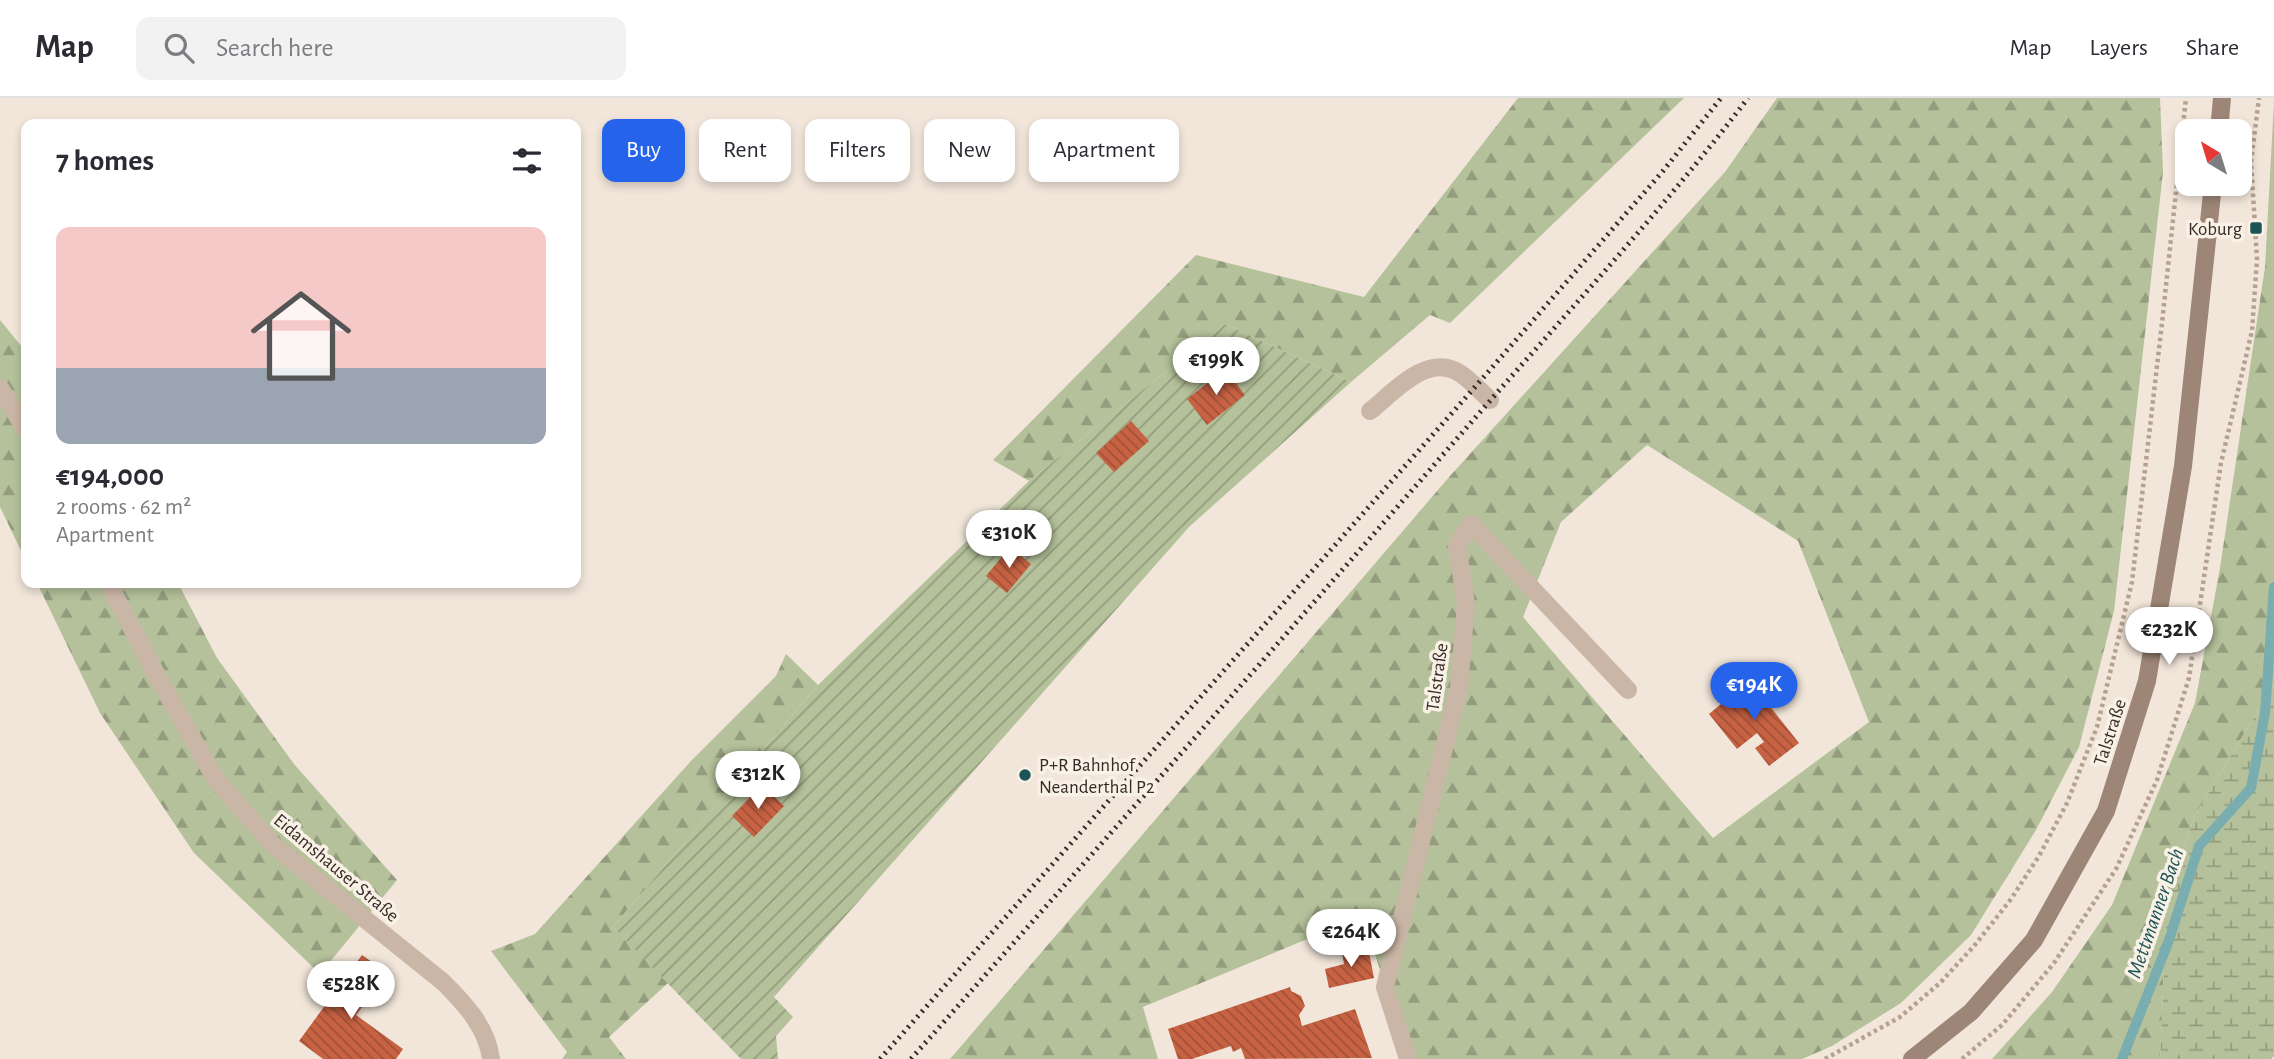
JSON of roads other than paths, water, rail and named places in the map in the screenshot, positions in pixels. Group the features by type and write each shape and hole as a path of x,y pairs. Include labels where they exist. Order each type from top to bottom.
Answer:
{"main road":[{"path":"2220,119 2222,98"},
{"name":"Talstraße","path":"1912,1059 1971,1012 2034,940 2106,811 2147,681 2183,467 2212,196"}],"street":[{"path":"1370,411 1421,371 1441,366 1458,372 1490,400"},
{"path":"0,388 21,422"},
{"name":"Talstraße","path":"1408,1059 1385,987 1459,688 1466,604 1457,545 1471,524 1628,691"},
{"name":"Eidamshauser Straße","path":"111,588 215,778 273,845 443,982 479,1025 491,1059"}],"waterway":[{"name":"Mettmanner Bach","path":"2122,1059 2168,943 2199,846 2251,788 2265,713 2274,587"}],"railway":[{"path":"880,1059 1475,387 1663,171 1721,98"},
{"path":"911,1059 1607,268 1748,98"}],"place":[{"name":"Koburg","path":"2256,228"},
{"name":"P+R Bahnhof Neanderthal P2","path":"1025,775"}]}
